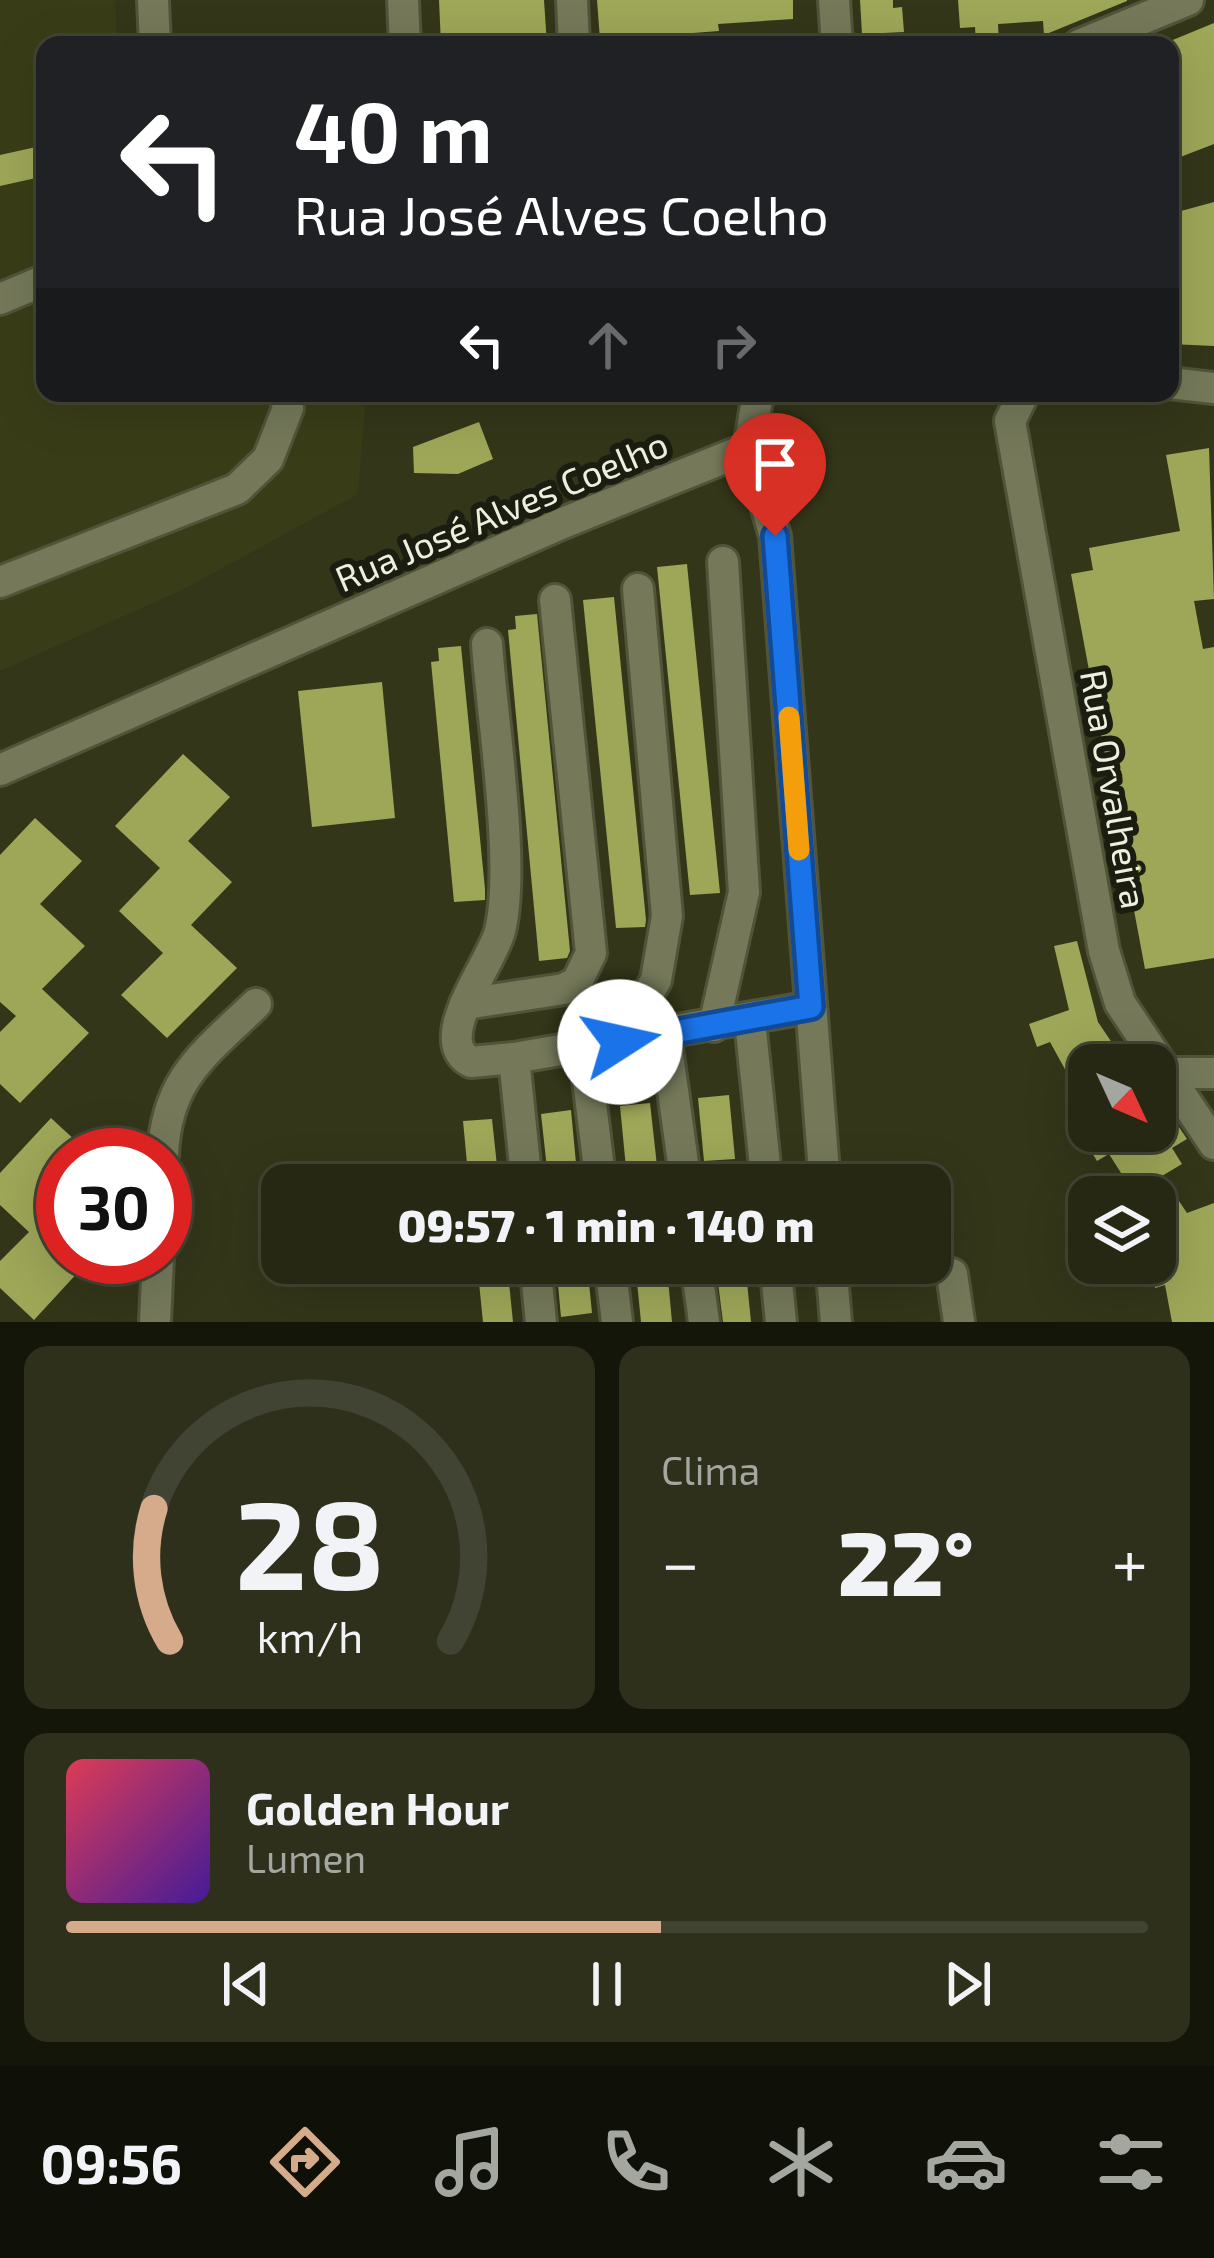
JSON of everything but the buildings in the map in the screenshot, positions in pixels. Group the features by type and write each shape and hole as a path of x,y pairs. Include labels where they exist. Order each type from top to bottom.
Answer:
{"street":[{"path":"153,0 155,36"},
{"path":"403,0 405,36"},
{"path":"572,0 574,36"},
{"path":"834,0 836,36"},
{"path":"1101,36 1188,0"},
{"path":"0,299 36,284"},
{"path":"1179,383 1214,388"},
{"path":"0,582 237,489 268,459 287,402"},
{"path":"757,402 749,448 775,536 823,1164"},
{"name":"Rua Orvalheira","path":"1020,402 1010,421 1104,951 1120,1003 1146,1044"},
{"name":"Rua José Alves Coelho","path":"0,770 542,532 749,448"},
{"path":"714,1026 744,892 723,562"},
{"path":"620,1042 656,980 668,916 638,589"},
{"path":"465,1004 563,989 577,982 591,953 555,600"},
{"path":"487,644 505,889 500,930 465,1004 454,1042 458,1052 472,1062 514,1058 811,1007"},
{"path":"164,1128 165,1113 177,1086 256,1004"},
{"path":"750,1021 765,1164"},
{"path":"665,1033 683,1164"},
{"path":"584,1047 598,1164"},
{"path":"514,1058 525,1164"},
{"path":"1176,1073 1214,1073"},
{"name":"Rua Orvalheira","path":"1176,1089 1214,1144"},
{"path":"952,1274 959,1322"},
{"path":"155,1322 157,1284"},
{"path":"537,1284 541,1322"},
{"path":"612,1284 617,1322"},
{"path":"699,1284 704,1322"},
{"path":"777,1284 781,1322"},
{"path":"833,1284 836,1322"}],"shaded area":[{"path":"0,0 115,0 117,36 36,36 36,402 365,402 358,494 182,590 0,671"}],"slow traffic":[{"path":"789,717 799,850"}],"route":[{"path":"620,1042 811,1007 775,536"}]}
